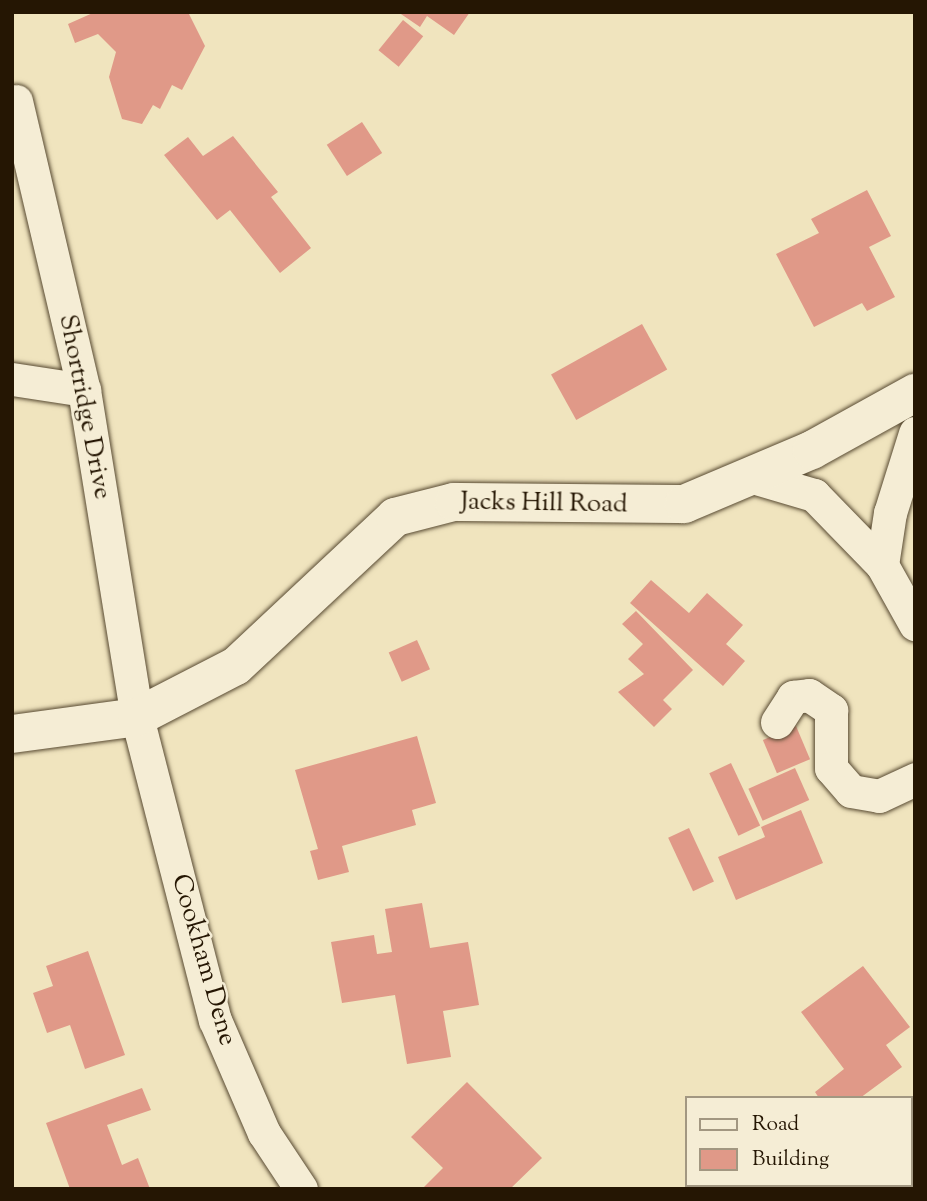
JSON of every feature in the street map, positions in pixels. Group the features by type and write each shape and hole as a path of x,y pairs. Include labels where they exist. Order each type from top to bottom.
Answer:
{"street":[{"name":"Shortridge Drive","path":"16,101 84,390 137,717"},
{"path":"12,379 84,390"},
{"name":"Jacks Hill Road","path":"12,734 137,717 236,666 395,517 454,502 684,504 812,450 915,393"},
{"path":"882,565 890,513 915,433"},
{"path":"749,475 814,495 882,565 915,624"},
{"path":"776,722 793,697 809,695 831,710 831,768 851,791 879,796 915,779"},
{"name":"Cookham Dene","path":"137,717 215,1020 264,1133 302,1189"}],"building":[{"path":"95,12 188,12 205,46 182,90 172,85 160,109 153,105 142,124 122,119 109,77 116,52 98,34 75,43 68,24"},
{"path":"398,12 470,12 454,35 427,16 420,27"},
{"path":"403,20 423,36 399,67 378,50"},
{"path":"362,122 382,153 347,176 327,145"},
{"path":"233,136 278,192 271,197 311,248 280,273 230,210 217,220 164,155 188,137 203,156"},
{"path":"867,190 891,236 869,247 895,297 867,311 862,303 814,327 776,254 819,233 811,219"},
{"path":"642,324 667,369 576,420 551,374"},
{"path":"651,580 689,613 707,593 743,625 726,644 745,661 723,686 630,603"},
{"path":"636,611 693,670 663,700 672,709 654,727 618,692 644,674 628,659 643,644 622,624"},
{"path":"417,640 430,669 402,682 389,653"},
{"path":"796,726 810,759 777,773 763,740"},
{"path":"417,736 436,803 412,810 416,825 342,846 349,872 318,880 310,851 318,849 295,770"},
{"path":"731,763 760,826 738,836 709,773"},
{"path":"795,768 809,800 763,821 748,789"},
{"path":"801,810 823,863 736,900 718,857 765,837 761,827"},
{"path":"689,828 714,881 693,891 668,838"},
{"path":"422,903 430,948 468,942 479,1005 443,1011 451,1057 407,1064 395,995 342,1003 331,942 374,935 377,954 392,952 385,909"},
{"path":"88,951 125,1055 85,1069 70,1025 47,1033 33,993 53,986 46,966"},
{"path":"863,966 910,1027 886,1045 902,1067 863,1096 818,1096 815,1092 844,1069 801,1012"},
{"path":"467,1082 542,1158 510,1189 422,1189 443,1168 411,1137"},
{"path":"142,1088 151,1110 107,1125 122,1165 138,1158 150,1189 70,1189 46,1123"},
{"path":"915,1144 915,1189 874,1189 913,1187"}]}
